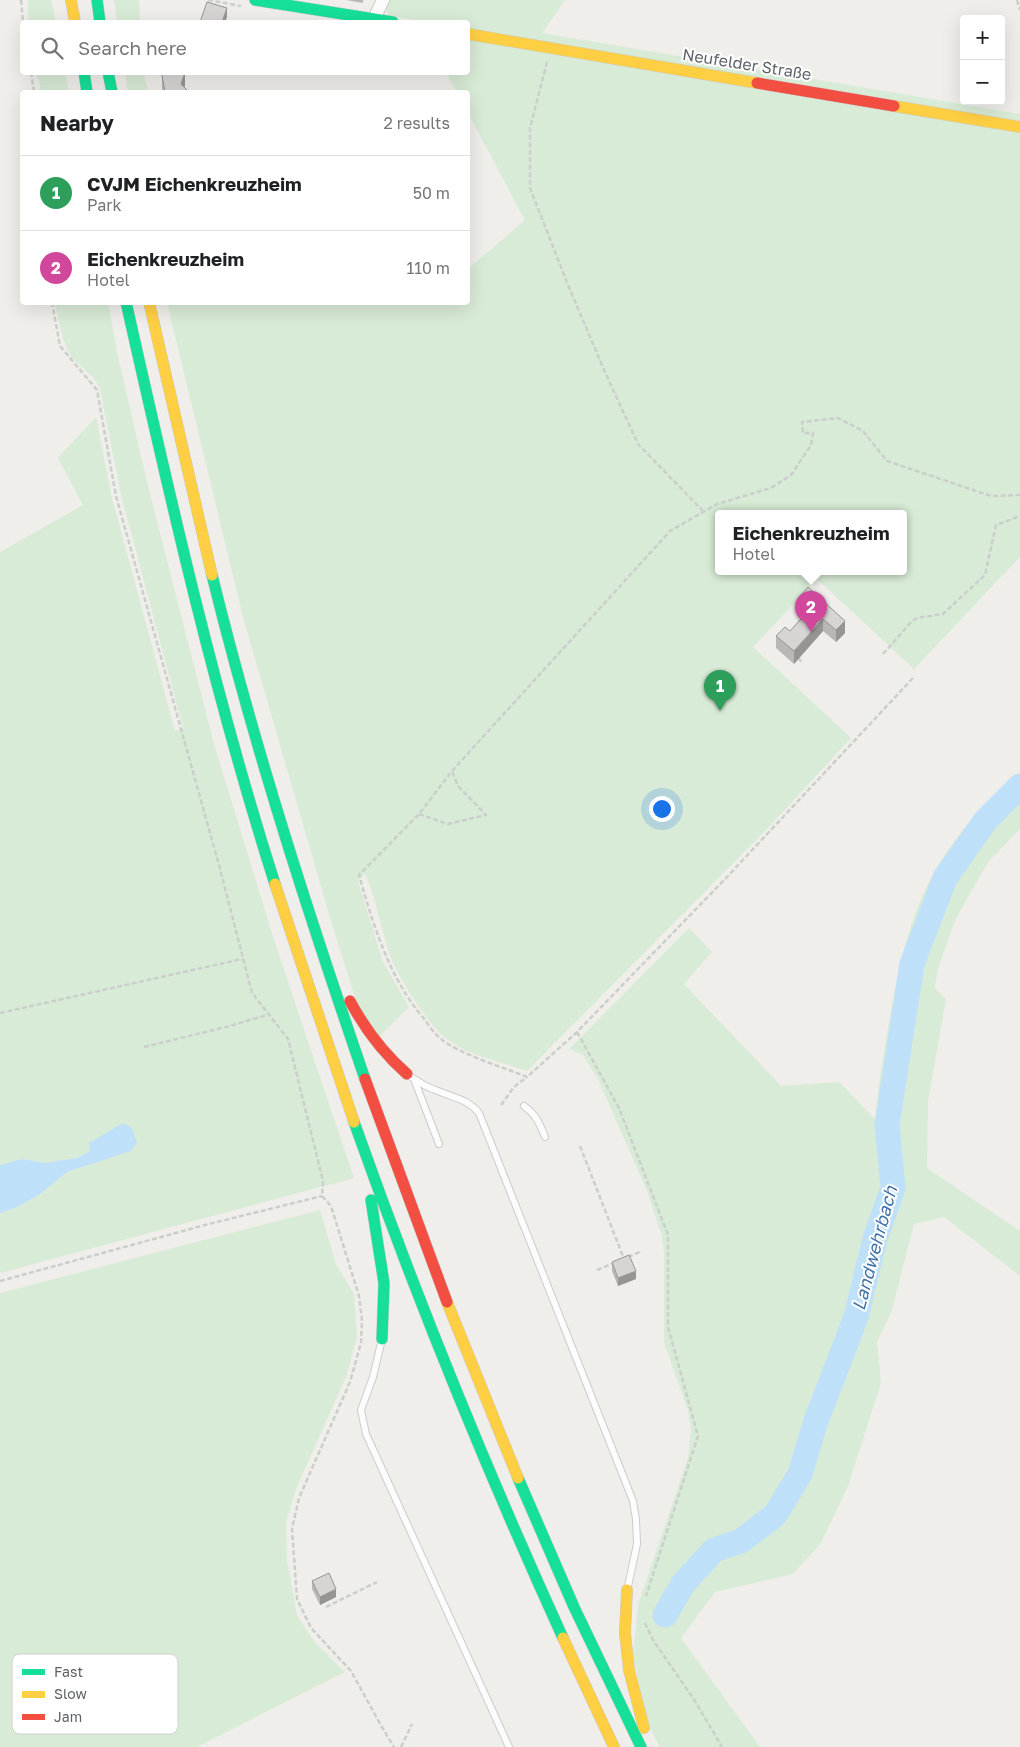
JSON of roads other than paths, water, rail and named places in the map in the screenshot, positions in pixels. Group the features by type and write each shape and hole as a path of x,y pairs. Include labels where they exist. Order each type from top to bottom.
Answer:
{"main road":[{"path":"71,0 75,20"},
{"path":"96,0 100,20"},
{"path":"259,0 380,20"},
{"name":"Neufelder Straße","path":"470,34 1020,127"},
{"path":"85,75 88,90"},
{"path":"109,75 112,90"},
{"path":"127,305 165,474 237,758 318,1016 414,1286 470,1426 561,1635 614,1747"},
{"path":"151,305 184,460 231,649 310,915 358,1061 402,1186 455,1324 554,1562 641,1747"},
{"path":"310,915 360,1022 394,1064 411,1076"},
{"path":"362,1144 384,1283 382,1338"},
{"path":"627,1590 625,1633 629,1670 649,1747"}],"street":[{"path":"374,19 383,0"}],"lane":[{"path":"411,1076 439,1144"},
{"path":"411,1076 437,1091 463,1100 472,1105 479,1113 633,1501 637,1544 627,1590"},
{"path":"524,1106 534,1114 545,1137"},
{"path":"382,1338 373,1377 361,1410 366,1434 509,1747"}],"water":[{"path":"123,1123 131,1127 137,1142 131,1151 67,1172 39,1195 15,1208 0,1213 0,1165 22,1159 45,1163 77,1158 90,1151 89,1143"}],"waterway":[{"name":"Landwehrbach","path":"665,1615 683,1584 714,1550 741,1541 775,1515 800,1474 816,1421 856,1317 875,1239 893,1188 887,1125 912,964 945,878 986,820 1020,786"}],"place":[{"name":"Eichenkreuzheim","path":"811,632"},
{"name":"CVJM Eichenkreuzheim","path":"720,711"}]}
